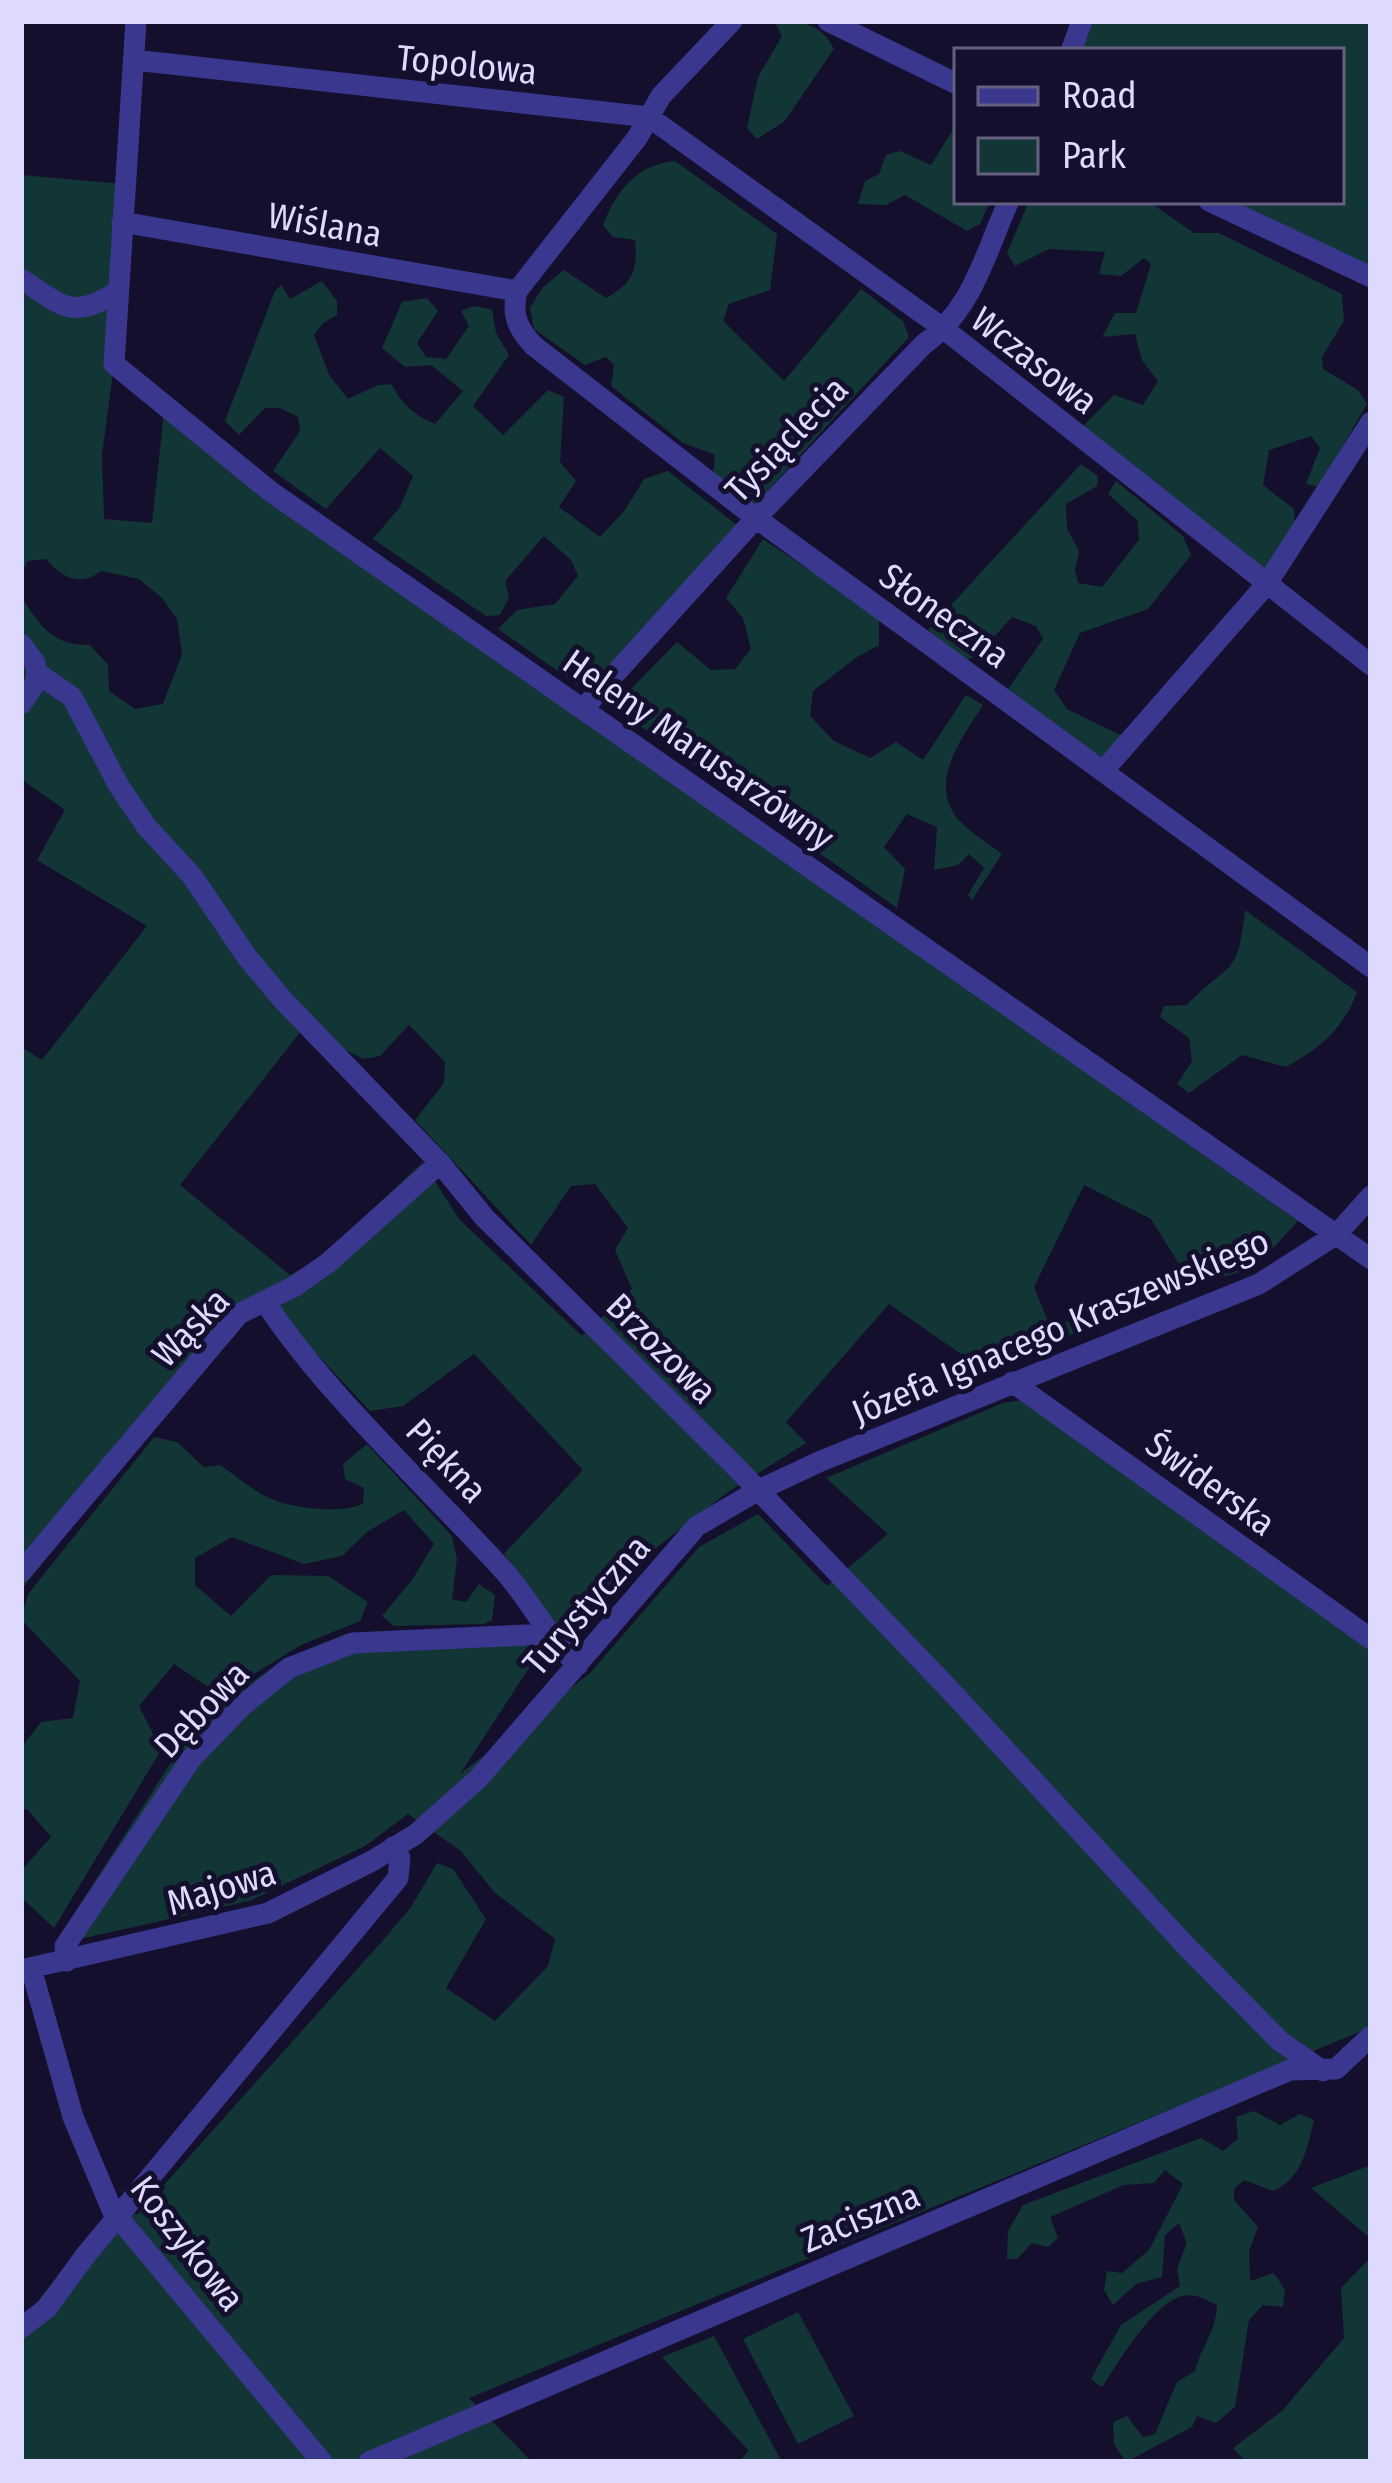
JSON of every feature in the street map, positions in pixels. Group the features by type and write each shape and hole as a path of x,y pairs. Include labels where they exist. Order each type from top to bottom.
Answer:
{"street":[{"name":"Heleny Marusarzówny","path":"136,21 115,364 270,491 1371,1258"},
{"path":"517,291 637,138 661,96 731,21"},
{"path":"827,21 954,83"},
{"name":"Topolowa","path":"134,60 650,117"},
{"name":"Wczasowa","path":"650,117 944,329 1371,665"},
{"name":"Tysiąclecia","path":"584,708 756,518 924,344 944,329 973,290 1008,204"},
{"path":"1215,204 1371,277"},
{"name":"Wiślana","path":"122,221 517,291"},
{"path":"21,279 67,308 92,308 117,292"},
{"name":"Słoneczna","path":"517,291 515,318 534,346 756,518 1371,968"},
{"path":"1104,770 1266,586 1371,422"},
{"path":"21,644 38,673 21,704"},
{"name":"Brzozowa","path":"38,673 72,697 146,826 192,876 282,999 440,1163 484,1217 757,1491 1280,2041 1323,2071"},
{"name":"Wąska","path":"21,1572 239,1314 328,1263 440,1163"},
{"name":"Józefa Ignacego Kraszewskiego","path":"757,1491 1259,1284 1337,1234 1371,1196"},
{"name":"Piękna","path":"265,1302 311,1363 509,1577 578,1666"},
{"name":"Świderska","path":"1012,1382 1371,1639"},
{"name":"Turystyczna","path":"478,1779 698,1526 757,1491"},
{"name":"Dębowa","path":"67,1961 65,1946 191,1759 242,1706 289,1668 353,1643 549,1634"},
{"name":"Majowa","path":"26,1969 268,1913 416,1834 478,1779"},
{"path":"21,2328 47,2308 398,1878 400,1858 393,1847"},
{"name":"Koszykowa","path":"26,1969 73,2117 112,2210 322,2462"},
{"path":"1323,2071 1336,2069 1371,2036"},
{"name":"Brzozowa","path":"1280,2041 1290,2070"},
{"name":"Zaciszna","path":"369,2462 1290,2070 1323,2071"}],"green space":[{"path":"774,21 809,25 834,49 784,122 757,139 747,128 758,77 782,36"},
{"path":"1093,21 1371,21 1371,270 1236,204 1344,204 1344,48 1082,48"},
{"path":"954,128 954,204 989,204 980,224 967,231 905,195 886,205 858,204 865,181 879,174 886,155 900,151 931,165"},
{"path":"675,161 777,234 770,290 729,304 723,321 784,381 861,289 903,321 909,337 755,504 713,473 715,455 683,443 611,386 614,365 606,357 585,365 534,329 530,308 542,288 564,270 606,298 628,281 636,260 635,240 613,237 603,225 629,182 649,168"},
{"path":"21,175 124,184 114,364 102,455 104,519 152,523 164,412 259,493 1298,1221 1255,1268 1192,1285 1151,1219 1084,1185 1034,1287 1051,1329 1125,1295 1135,1305 984,1370 889,1304 786,1422 806,1443 728,1492 557,1625 460,1774 590,1673 699,1547 758,1514 827,1586 888,1534 826,1478 1003,1403 1028,1399 1371,1646 1371,2020 1364,2030 469,2398 532,2462 21,2462 21,2321 120,2202 137,2215 385,1938 411,1907 437,1863 453,1869 486,1919 446,1988 495,2021 548,1966 555,1939 494,1892 461,1851 408,1814 365,1846 249,1901 54,1945 177,1753 226,1700 286,1658 348,1633 556,1624 504,1554 583,1470 474,1354 403,1406 370,1411 286,1321 249,1307 21,1590 21,1047 42,1060 147,926 37,860 65,810 21,779 21,680 25,673 21,670 21,596 57,638 90,645 108,665 109,691 135,709 163,704 182,654 177,619 139,579 101,571 86,579 71,578 46,559 28,561 21,573","holes":["409,1025 445,1062 444,1083 415,1120 531,1245 571,1186 595,1184 628,1228 615,1250 632,1289 582,1336 459,1219 423,1162 319,1259 290,1275 180,1185 302,1030 364,1059 380,1056"]},
{"path":"1028,204 1152,204 1194,233 1219,233 1342,294 1344,321 1322,357 1323,369 1358,390 1367,404 1319,487 1306,484 1320,448 1311,436 1269,450 1263,485 1294,509 1295,525 1265,569 1079,430 1114,395 1143,405 1158,381 1142,360 1135,334 1102,337 1115,313 1136,313 1151,264 1144,258 1121,276 1099,274 1105,252 1049,249 1015,266 1007,253"},
{"path":"322,281 337,301 337,315 314,335 329,375 348,399 391,384 409,408 435,424 463,391 431,365 405,367 382,348 402,302 427,298 438,311 417,343 426,357 446,359 469,326 461,311 474,306 492,309 496,333 509,355 473,406 503,435 548,390 564,397 560,462 576,481 559,507 600,537 644,479 668,471 738,526 586,691 498,629 517,610 555,604 578,576 571,560 544,536 505,581 509,598 500,615 486,616 373,539 400,507 413,476 380,448 326,509 273,471 300,431 298,417 280,408 265,408 239,435 225,421 275,291 281,285 290,299"},
{"path":"1081,464 1098,476 1097,486 1066,504 1067,529 1079,551 1078,583 1102,587 1139,540 1138,521 1108,494 1116,481 1183,536 1191,555 1148,609 1080,633 1054,690 1067,709 1124,737 1102,757 1069,738 1008,689 1043,639 1036,626 1012,617 976,657 963,660 928,630"},
{"path":"763,539 879,617 879,645 813,691 810,716 834,741 870,758 896,742 923,760 966,695 983,705 952,759 946,789 957,818 1002,854 972,900 968,895 984,868 969,854 958,865 934,870 937,827 907,814 884,847 905,869 897,908 613,707 677,642 711,670 735,669 751,649 743,618 726,598"},
{"path":"1245,910 1357,992 1337,1027 1298,1060 1286,1067 1242,1055 1189,1093 1177,1084 1192,1061 1189,1038 1160,1017 1164,1006 1187,1005 1229,967 1239,948"},
{"path":"154,1437 177,1442 204,1467 220,1465 278,1502 331,1509 363,1503 364,1488 345,1479 343,1464 367,1444 452,1536 457,1559 452,1599 466,1602 479,1584 495,1595 492,1620 394,1626 382,1616 434,1544 404,1510 367,1532 342,1556 304,1564 232,1537 195,1558 195,1585 231,1616 271,1575 328,1576 368,1602 360,1621 301,1645 236,1685 214,1691 174,1664 139,1706 161,1750 54,1928 21,1897 21,1871 51,1837 27,1809 21,1809 21,1748 41,1722 73,1718 80,1681 21,1619 28,1594"},
{"path":"1254,2111 1280,2125 1300,2114 1314,2120 1302,2162 1283,2186 1273,2191 1244,2180 1234,2189 1234,2200 1258,2227 1249,2251 1250,2281 1274,2273 1285,2290 1283,2307 1263,2305 1249,2320 1235,2407 1216,2423 1197,2416 1192,2427 1126,2462 1114,2444 1113,2422 1127,2416 1143,2437 1155,2434 1177,2382 1195,2371 1216,2315 1217,2305 1194,2296 1179,2297 1157,2312 1102,2387 1091,2379 1121,2325 1180,2286 1177,2269 1187,2243 1179,2223 1165,2235 1162,2277 1136,2284 1113,2305 1104,2290 1107,2271 1122,2273 1149,2250 1183,2184 1165,2170 1154,2183 1124,2185 1050,2217 1058,2238 1048,2247 1032,2243 1017,2259 1007,2259 1008,2231 1023,2205 1201,2138 1223,2151 1238,2139 1236,2117"},
{"path":"1371,2165 1371,2239 1311,2188"},
{"path":"1371,2257 1371,2462 1246,2462 1233,2448 1282,2411 1344,2338 1341,2288"},
{"path":"798,2312 854,2416 798,2444 743,2339"},
{"path":"714,2336 782,2462 738,2462 749,2451 662,2357"}]}
